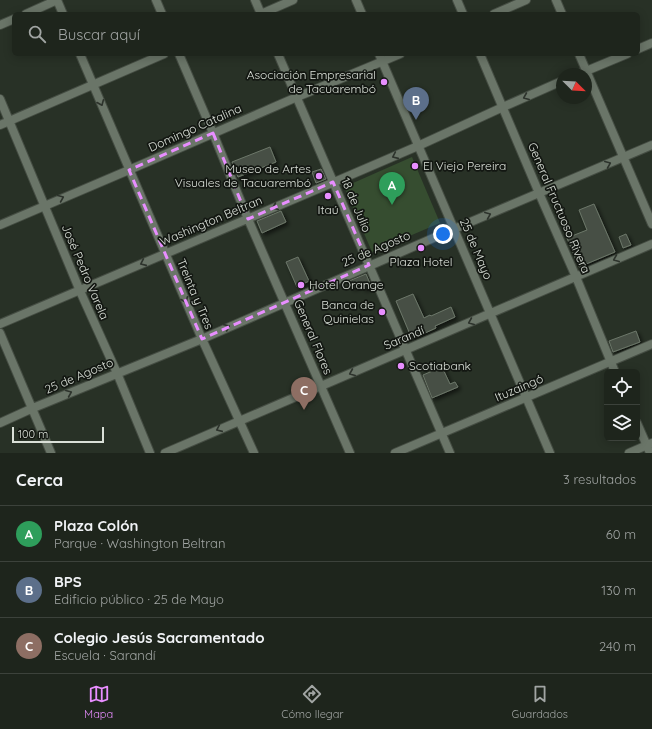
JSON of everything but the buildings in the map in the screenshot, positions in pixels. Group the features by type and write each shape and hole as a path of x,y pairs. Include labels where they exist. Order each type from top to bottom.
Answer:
{"street":[{"path":"30,12 57,0 62,12"},
{"path":"156,0 161,12"},
{"path":"255,0 260,12"},
{"path":"266,12 294,0"},
{"path":"356,0 361,12"},
{"path":"457,0 462,12"},
{"path":"499,12 526,0"},
{"path":"556,0 561,12"},
{"path":"0,25 12,20"},
{"path":"640,48 652,43"},
{"name":"Treinta y Tres","path":"81,56 202,338 254,453"},
{"path":"0,125 159,56"},
{"name":"General Flores","path":"180,56 248,219 350,453"},
{"name":"18 de Julio","path":"279,56 450,453"},
{"name":"General Fructuoso Rivera","path":"481,56 614,369"},
{"path":"579,56 582,68"},
{"path":"592,69 622,56"},
{"name":"Domingo Catalina","path":"0,225 297,97 381,58"},
{"name":"25 de Mayo","path":"381,58 550,453"},
{"name":"Washington Beltran","path":"0,324 418,146 556,85"},
{"path":"592,92 623,157 652,224"},
{"name":"José Pedro Varela","path":"0,99 44,206 117,373 150,453"},
{"name":"25 de Agosto","path":"0,423 652,145"},
{"name":"Sarandí","path":"165,453 652,244"},
{"path":"0,332 51,453"},
{"name":"Ituzaingó","path":"394,453 652,344"},
{"path":"629,453 650,447 640,429"}],"highlighted area":[{"path":"213,133 248,219 333,182 369,265 202,339 129,170"}],"green space":[{"path":"412,157 440,223 372,252 344,187"}],"place":[{"name":"Asociación Empresarial de Tacuarembó","path":"384,82"},
{"name":"BPS","path":"416,120"},
{"name":"El Viejo Pereira","path":"415,166"},
{"name":"Museo de Artes Visuales de Tacuarembó","path":"319,176"},
{"name":"Itaú","path":"328,196"},
{"name":"Plaza Colón","path":"392,205"},
{"name":"Plaza Hotel","path":"421,248"},
{"name":"Hotel Orange","path":"301,285"},
{"name":"Banca de Quinielas","path":"382,312"},
{"name":"Scotiabank","path":"401,366"},
{"name":"Colegio Jesús Sacramentado","path":"304,410"}]}
